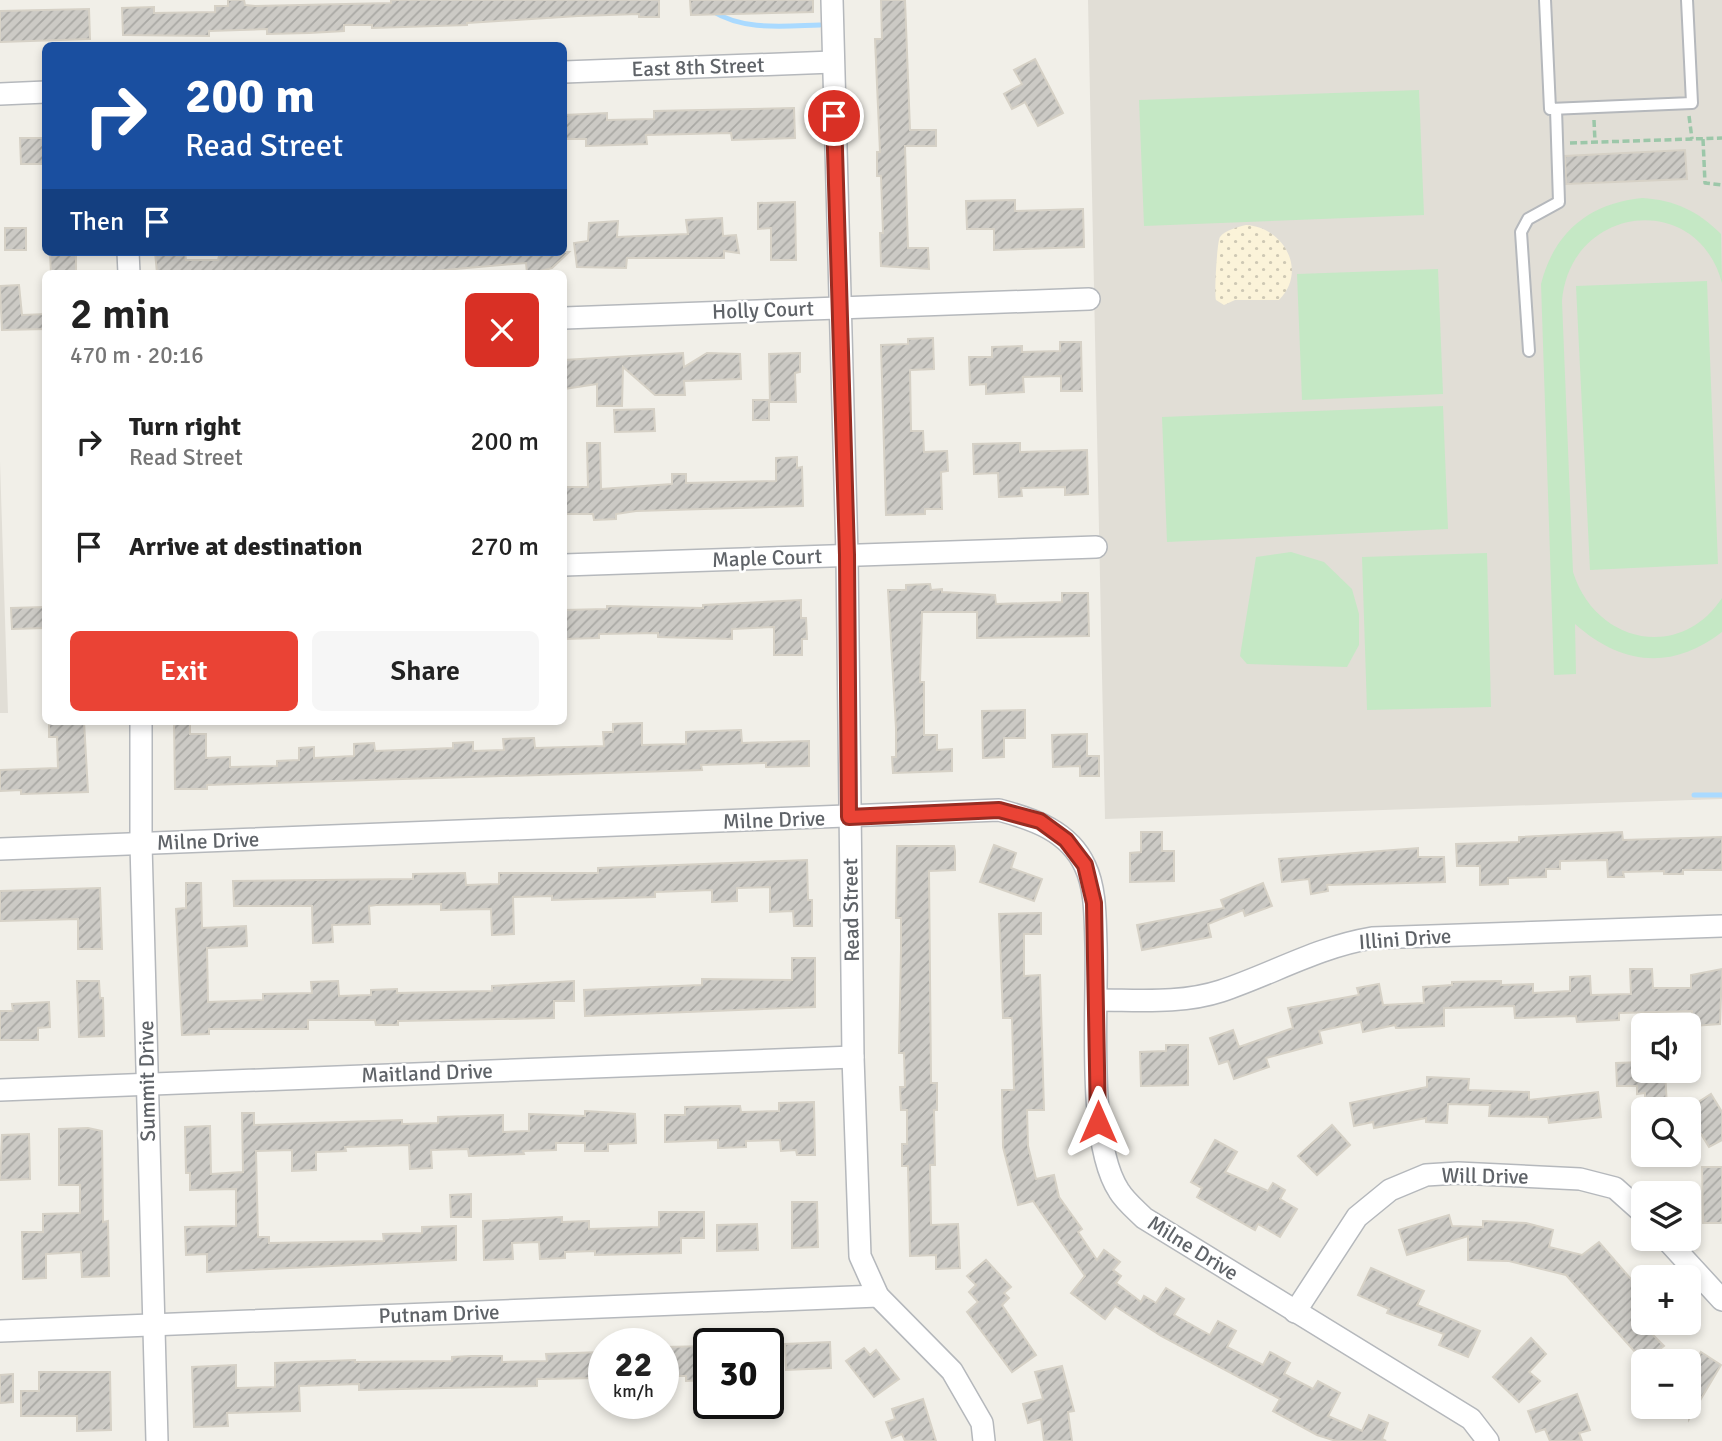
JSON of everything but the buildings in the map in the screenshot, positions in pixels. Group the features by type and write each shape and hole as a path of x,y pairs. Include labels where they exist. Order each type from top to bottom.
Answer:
{"street":[{"name":"Read Street","path":"832,0 847,555 853,1057 860,1256 878,1296 952,1371 982,1423 984,1441"},
{"name":"East 8th Street","path":"567,72 833,62"},
{"path":"0,94 42,92"},
{"name":"Holly Court","path":"567,317 1089,299"},
{"name":"Maple Court","path":"567,565 1096,547"},
{"name":"Summit Drive","path":"141,725 141,844 157,1441"},
{"name":"Milne Drive","path":"0,849 999,810 1040,821 1066,840 1085,865 1094,903 1098,1000 1098,1122 1105,1159 1119,1191 1144,1219 1471,1419 1489,1441"},
{"name":"Illini Drive","path":"1098,1000 1185,999 1220,991 1338,944 1372,938 1722,926"},
{"name":"Maitland Drive","path":"0,1090 853,1057"},
{"name":"Will Drive","path":"1295,1312 1357,1217 1390,1190 1426,1175 1458,1173 1580,1179 1615,1188 1631,1202"},
{"path":"1678,1251 1722,1300"},
{"name":"Putnam Drive","path":"0,1331 878,1296"}],"lane":[{"path":"1545,0 1550,110 1692,103 1687,0"},
{"path":"1529,351 1521,232 1528,219 1559,202 1556,109"}],"path":[{"path":"1686,103 1692,139"},
{"path":"1593,107 1595,142"},
{"path":"1569,143 1722,138"},
{"path":"1703,139 1705,183 1722,184"}],"shaded area":[{"path":"1088,0 1722,0 1722,799 1105,819"},
{"path":"0,462 8,713 0,713"}],"green space":[{"path":"1419,90 1424,215 1144,226 1139,100"},
{"path":"1642,198 1665,201 1685,208 1704,219 1721,234 1722,283 1708,253 1688,233 1662,222 1636,221 1610,228 1587,244 1570,269 1562,301 1573,572 1584,596 1600,615 1619,628 1640,636 1662,637 1684,631 1704,618 1722,598 1722,632 1703,645 1684,653 1647,658 1610,648 1575,624 1576,674 1554,675 1541,284 1555,249 1577,223 1606,206"},
{"path":"1438,269 1443,394 1302,400 1297,274"},
{"path":"1707,281 1718,564 1590,570 1576,286"},
{"path":"1443,406 1448,529 1167,542 1162,417"},
{"path":"1291,552 1324,562 1352,589 1359,614 1359,645 1347,667 1247,664 1240,656 1256,557"},
{"path":"1487,553 1491,707 1367,710 1362,557"}],"sand":[{"path":"1246,225 1271,233 1281,242 1288,252 1291,276 1287,289 1279,300 1235,300 1224,305 1216,300 1215,296 1220,237 1225,232"}],"waterway":[{"path":"712,11 737,22 750,24 820,25"},
{"path":"1694,795 1722,795"}],"route":[{"path":"834,116 847,555 849,817 999,810 1040,821 1066,840 1085,865 1094,903 1098,1000 1098,1122"}]}
